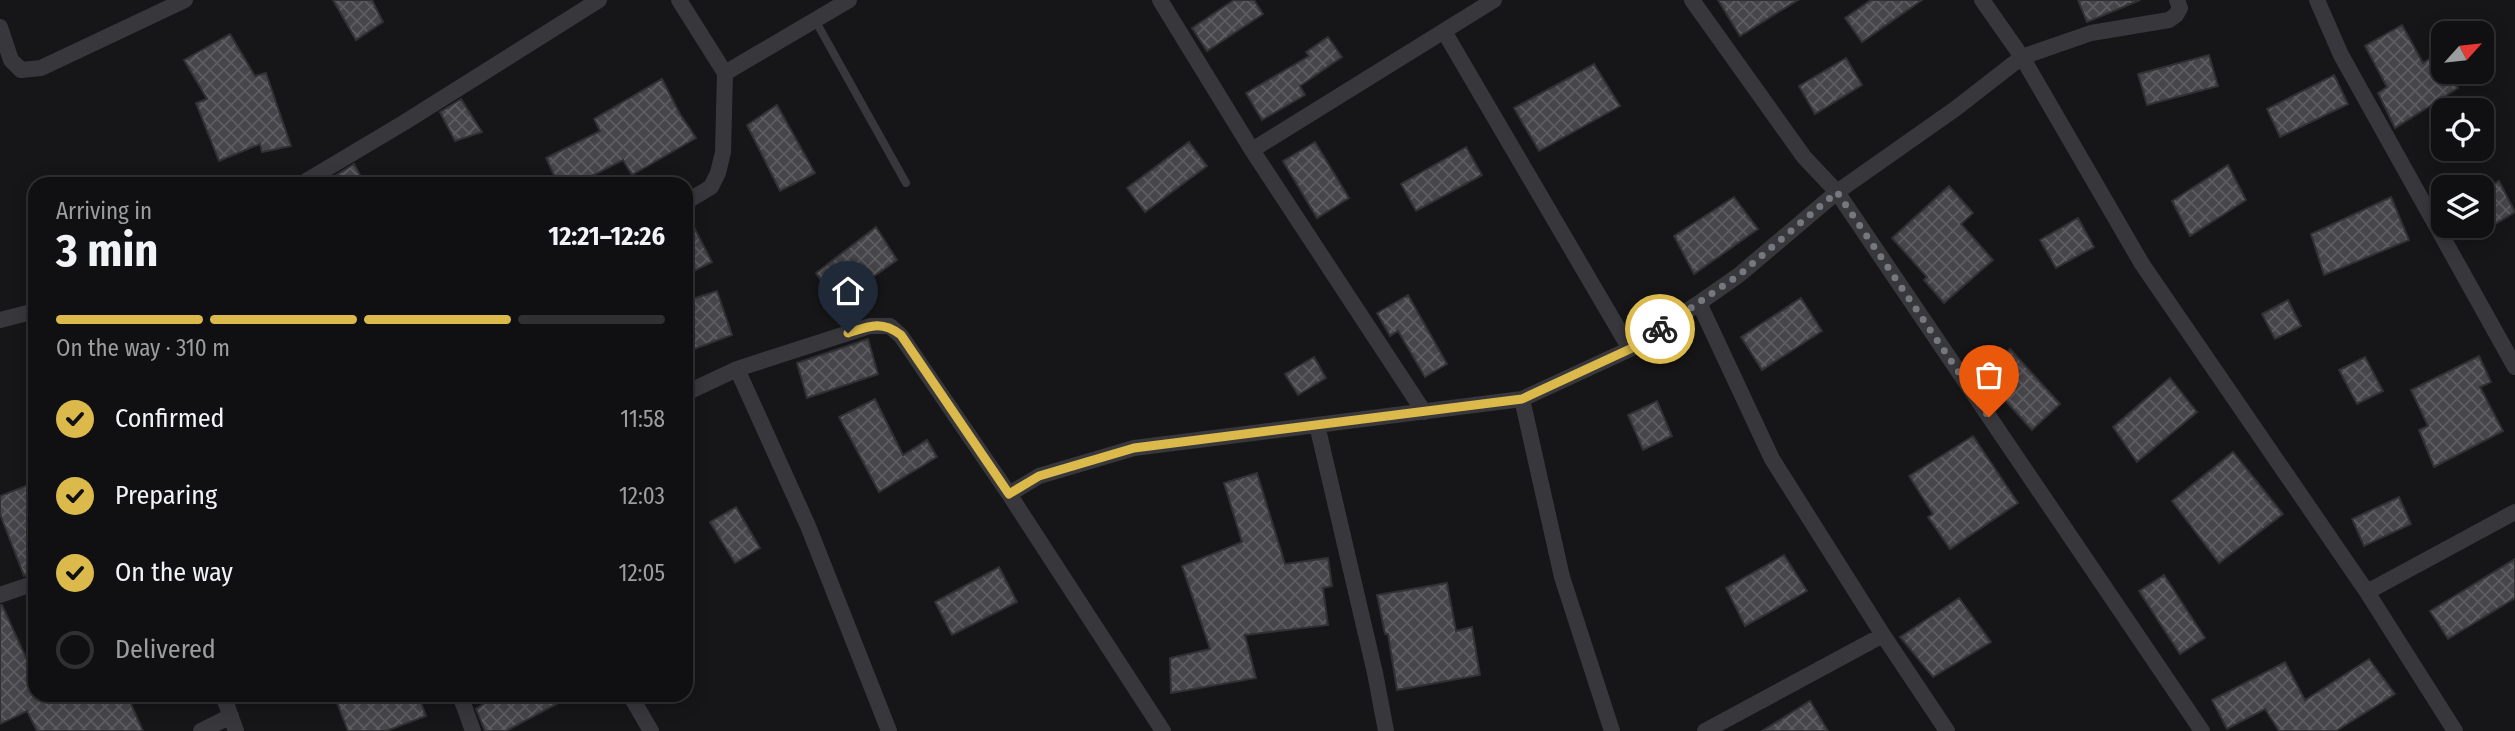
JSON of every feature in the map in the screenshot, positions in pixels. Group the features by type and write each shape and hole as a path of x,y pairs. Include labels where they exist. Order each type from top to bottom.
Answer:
{"street":[{"path":"0,27 11,60 21,70 41,68 185,0"},
{"path":"313,177 599,0"},
{"path":"679,0 725,73 723,152 718,173 711,187 693,198"},
{"path":"725,73 849,0"},
{"path":"1160,0 1252,150 1424,412"},
{"path":"1252,150 1445,33 1494,0"},
{"path":"1692,0 1804,157 1837,192 2202,731"},
{"path":"1982,0 2022,57 2142,264 2367,592 2455,731"},
{"path":"1009,494 1039,476 1134,448 1522,399 1630,349 1699,303 1739,275 1837,192 1955,109 2022,57 2091,33 2169,20 2180,8 2177,0"},
{"path":"2317,0 2341,55 2515,367"},
{"path":"1445,33 1630,349"},
{"path":"1699,303 1772,459 1947,731"},
{"path":"0,320 28,313"},
{"path":"693,390 737,369 870,326 890,326 901,335 1009,494 1163,731"},
{"path":"737,369 808,526 889,731"},
{"path":"1522,399 1562,577 1612,731"},
{"path":"1317,425 1386,731"},
{"path":"2367,592 2515,512"},
{"path":"0,595 28,585"},
{"path":"1711,730 1883,635"},
{"path":"201,731 234,724 226,702"},
{"path":"463,702 473,731"},
{"path":"634,702 651,731"}],"lane":[{"path":"815,20 906,183"}],"building":[{"path":"333,0 372,0 383,22 356,40"},
{"path":"1234,0 1254,0 1263,14 1207,51 1192,28"},
{"path":"1718,0 1798,0 1740,36"},
{"path":"1871,0 1922,0 1862,42 1845,18"},
{"path":"2078,0 2140,0 2087,22"},
{"path":"2402,25 2423,63 2431,58 2431,84 2456,84 2458,88 2442,98 2431,98 2431,105 2395,128 2378,93 2387,87 2365,46"},
{"path":"230,34 255,76 266,73 291,146 262,152 260,144 219,161 196,103 207,99 184,60"},
{"path":"1328,37 1342,57 1300,86 1305,95 1262,120 1246,93 1309,56 1306,52"},
{"path":"2209,55 2218,86 2147,105 2138,74"},
{"path":"1846,58 1862,85 1815,114 1799,86"},
{"path":"1594,64 1620,106 1539,151 1514,108"},
{"path":"2334,75 2348,104 2280,137 2267,109"},
{"path":"662,79 696,138 632,175 623,160 590,177 555,177 546,158 600,131 594,119"},
{"path":"461,99 482,132 455,141 440,112"},
{"path":"777,105 815,173 780,191 747,125"},
{"path":"1189,142 1207,166 1145,212 1127,188"},
{"path":"1315,142 1349,198 1317,218 1283,161"},
{"path":"1466,147 1482,175 1416,211 1401,184"},
{"path":"354,164 361,177 333,177"},
{"path":"2228,165 2246,200 2190,236 2172,201"},
{"path":"2499,181 2515,212 2494,225 2494,184"},
{"path":"1949,186 1973,213 1961,224 1993,260 1944,303 1924,280 1927,277 1892,238"},
{"path":"1734,197 1758,229 1694,274 1674,236"},
{"path":"2391,197 2409,240 2324,275 2311,234"},
{"path":"2078,218 2094,247 2056,268 2040,240"},
{"path":"693,225 712,262 693,272"},
{"path":"876,227 897,260 836,303 816,273"},
{"path":"717,291 732,335 693,349 693,299"},
{"path":"1408,295 1447,364 1425,377 1398,331 1390,336 1377,313"},
{"path":"1801,298 1822,331 1762,370 1741,337"},
{"path":"2288,300 2301,326 2275,339 2262,314"},
{"path":"868,339 878,374 807,398 797,363"},
{"path":"2010,349 2060,404 2032,430 1983,376"},
{"path":"2479,356 2491,382 2480,387 2503,431 2434,467 2419,430 2428,426 2411,390"},
{"path":"1314,357 1326,378 1298,395 1285,374"},
{"path":"2365,357 2383,391 2357,404 2339,370"},
{"path":"2170,378 2197,412 2137,462 2113,427"},
{"path":"875,399 903,455 927,440 937,457 879,492 839,417"},
{"path":"1657,401 1672,436 1643,450 1628,415"},
{"path":"1973,436 2018,503 1950,549 1928,517 1933,514 1909,476"},
{"path":"2233,452 2283,514 2219,563 2172,501"},
{"path":"1257,473 1285,564 1328,558 1332,586 1323,588 1328,625 1245,635 1256,678 1171,693 1170,658 1210,649 1182,566 1242,542 1224,483"},
{"path":"28,485 28,575 24,576 0,514 0,496"},
{"path":"2399,497 2411,524 2364,546 2352,519"},
{"path":"736,507 760,548 735,563 710,522"},
{"path":"1784,555 1807,591 1745,626 1726,588"},
{"path":"2515,559 2515,598 2448,639 2430,611"},
{"path":"999,567 1017,602 952,635 935,602"},
{"path":"2164,575 2205,638 2180,654 2139,591"},
{"path":"1447,583 1456,631 1472,627 1480,675 1397,690 1388,634 1385,634 1377,595"},
{"path":"1959,598 1991,642 1933,677 1900,637"},
{"path":"2,605 28,660 28,702 130,702 143,731 37,731 27,711 0,724"},
{"path":"2369,659 2395,694 2336,731 2279,731 2265,709 2227,729 2212,700 2285,662 2305,700"},
{"path":"1810,701 1828,731 1762,731"},
{"path":"337,702 421,702 426,716 386,731 348,731"},
{"path":"487,702 560,702 506,731 485,731 476,709"}],"way so far":[{"path":"1660,329 1739,275 1837,192 1989,417"}],"route":[{"path":"848,333 870,326 890,326 901,335 1009,494 1039,476 1134,448 1522,399 1630,349 1660,329"}]}
